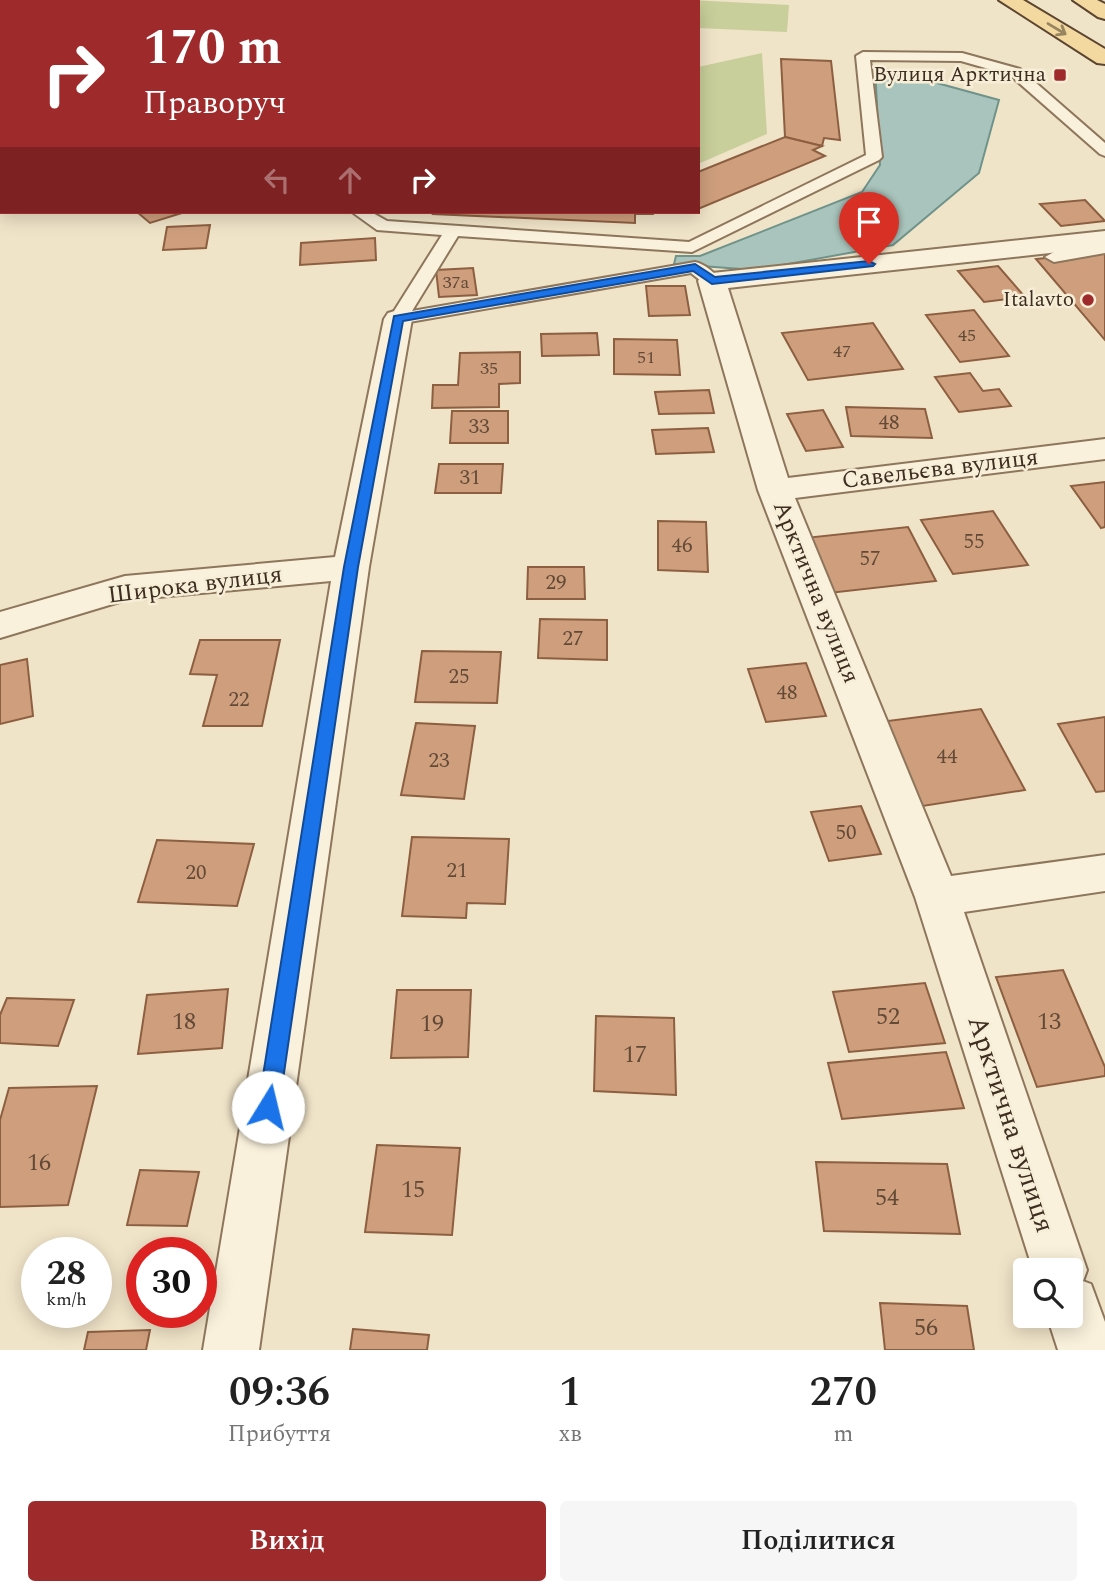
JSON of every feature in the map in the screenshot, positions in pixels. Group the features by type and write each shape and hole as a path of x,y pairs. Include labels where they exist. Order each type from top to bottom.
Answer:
{"main road":[{"path":"1009,0 1105,58"},
{"path":"1083,0 1105,13"}],"street":[{"path":"712,281 1105,239"},
{"name":"Арктична вулиця","path":"712,281 775,490 937,897 1056,1258"},
{"path":"231,1350 351,567 398,318"},
{"name":"Савельєва вулиця","path":"775,490 1105,449"},
{"name":"Широка вулиця","path":"0,625 125,588 351,567"},
{"path":"937,897 1105,873"},
{"path":"1079,1328 1086,1350"}],"lane":[{"path":"363,214 383,226 692,247 874,157 863,56 962,57 1015,72 1105,151"},
{"path":"398,318 453,231"},
{"path":"1055,257 1105,248"},
{"path":"398,318 695,267 712,281"}],"green space":[{"path":"700,0 789,5 787,32 700,28"},
{"path":"762,53 767,134 700,163 700,67"}],"water":[{"path":"875,66 999,100 979,173 893,245 755,270 674,264 676,256 700,256 862,192 880,165"}],"building":[{"path":"781,59 831,61 840,140 824,138 822,146 785,137"},
{"path":"785,137 822,146 813,150 825,156 700,208 700,171"},
{"path":"1085,200 1105,221 1061,226 1040,204"},
{"path":"139,214 179,214 150,223"},
{"path":"433,214 635,214 635,223"},
{"path":"210,225 206,248 163,250 167,227"},
{"path":"375,238 376,260 300,265 301,243"},
{"name":"Italavto","path":"1105,252 1105,340 1036,259"},
{"path":"998,266 1025,297 984,302 958,271"},
{"path":"473,268 477,295 439,297 436,270"},
{"path":"646,286 685,286 690,315 649,316"},
{"path":"974,310 1009,356 960,362 926,315"},
{"path":"873,323 903,369 808,380 782,333"},
{"path":"597,333 599,355 542,356 541,334"},
{"path":"614,339 677,340 680,375 614,374"},
{"path":"520,352 520,383 499,384 499,407 432,408 433,385 458,385 460,353"},
{"path":"970,373 983,391 999,389 1011,406 959,412 935,377"},
{"path":"709,390 714,413 659,414 655,392"},
{"path":"846,407 925,409 932,438 851,436"},
{"path":"823,410 843,447 806,451 787,414"},
{"path":"452,411 508,411 508,443 450,443"},
{"path":"708,428 714,452 656,454 652,430"},
{"path":"439,464 503,464 501,493 435,493"},
{"path":"1105,482 1105,527 1101,528 1071,486"},
{"path":"993,511 1028,565 953,574 921,520"},
{"path":"658,521 706,522 708,572 658,570"},
{"path":"908,527 936,581 829,593 805,538"},
{"path":"528,567 584,567 585,599 527,599"},
{"path":"540,619 607,620 607,660 538,658"},
{"path":"200,640 280,640 262,726 203,726 217,675 190,674"},
{"path":"422,651 501,652 497,703 415,702"},
{"path":"27,659 33,716 0,724 0,665"},
{"path":"806,663 826,716 766,722 748,669"},
{"path":"981,709 1025,790 910,808 872,723"},
{"path":"1105,717 1105,791 1096,792 1058,724"},
{"path":"416,723 475,726 464,799 401,795"},
{"path":"861,806 881,854 829,861 811,812"},
{"path":"412,837 509,839 505,904 467,903 466,918 402,916"},
{"path":"157,840 254,844 237,906 138,902"},
{"path":"1063,970 1105,1067 1105,1076 1037,1087 996,977"},
{"path":"925,983 945,1043 849,1052 833,992"},
{"path":"228,989 222,1048 138,1054 147,995"},
{"path":"397,990 471,990 468,1057 391,1058"},
{"path":"7,998 74,1000 58,1046 0,1043 0,1015"},
{"path":"596,1016 674,1018 676,1095 594,1091"},
{"path":"946,1052 964,1108 842,1119 828,1063"},
{"path":"97,1086 68,1205 0,1207 0,1120 9,1088"},
{"path":"377,1145 460,1148 452,1235 365,1232"},
{"path":"816,1162 947,1164 960,1234 824,1231"},
{"path":"140,1170 199,1172 187,1226 127,1225"},
{"path":"880,1303 967,1306 974,1350 885,1350"},
{"path":"353,1329 429,1335 427,1350 350,1350"},
{"path":"150,1330 146,1350 84,1350 88,1332"}],"place":[{"name":"Вулиця Арктична","path":"1060,75"},
{"name":"Italavto","path":"1088,300"}],"route":[{"path":"268,1107 351,567 398,318 695,267 712,281 869,264"}]}
